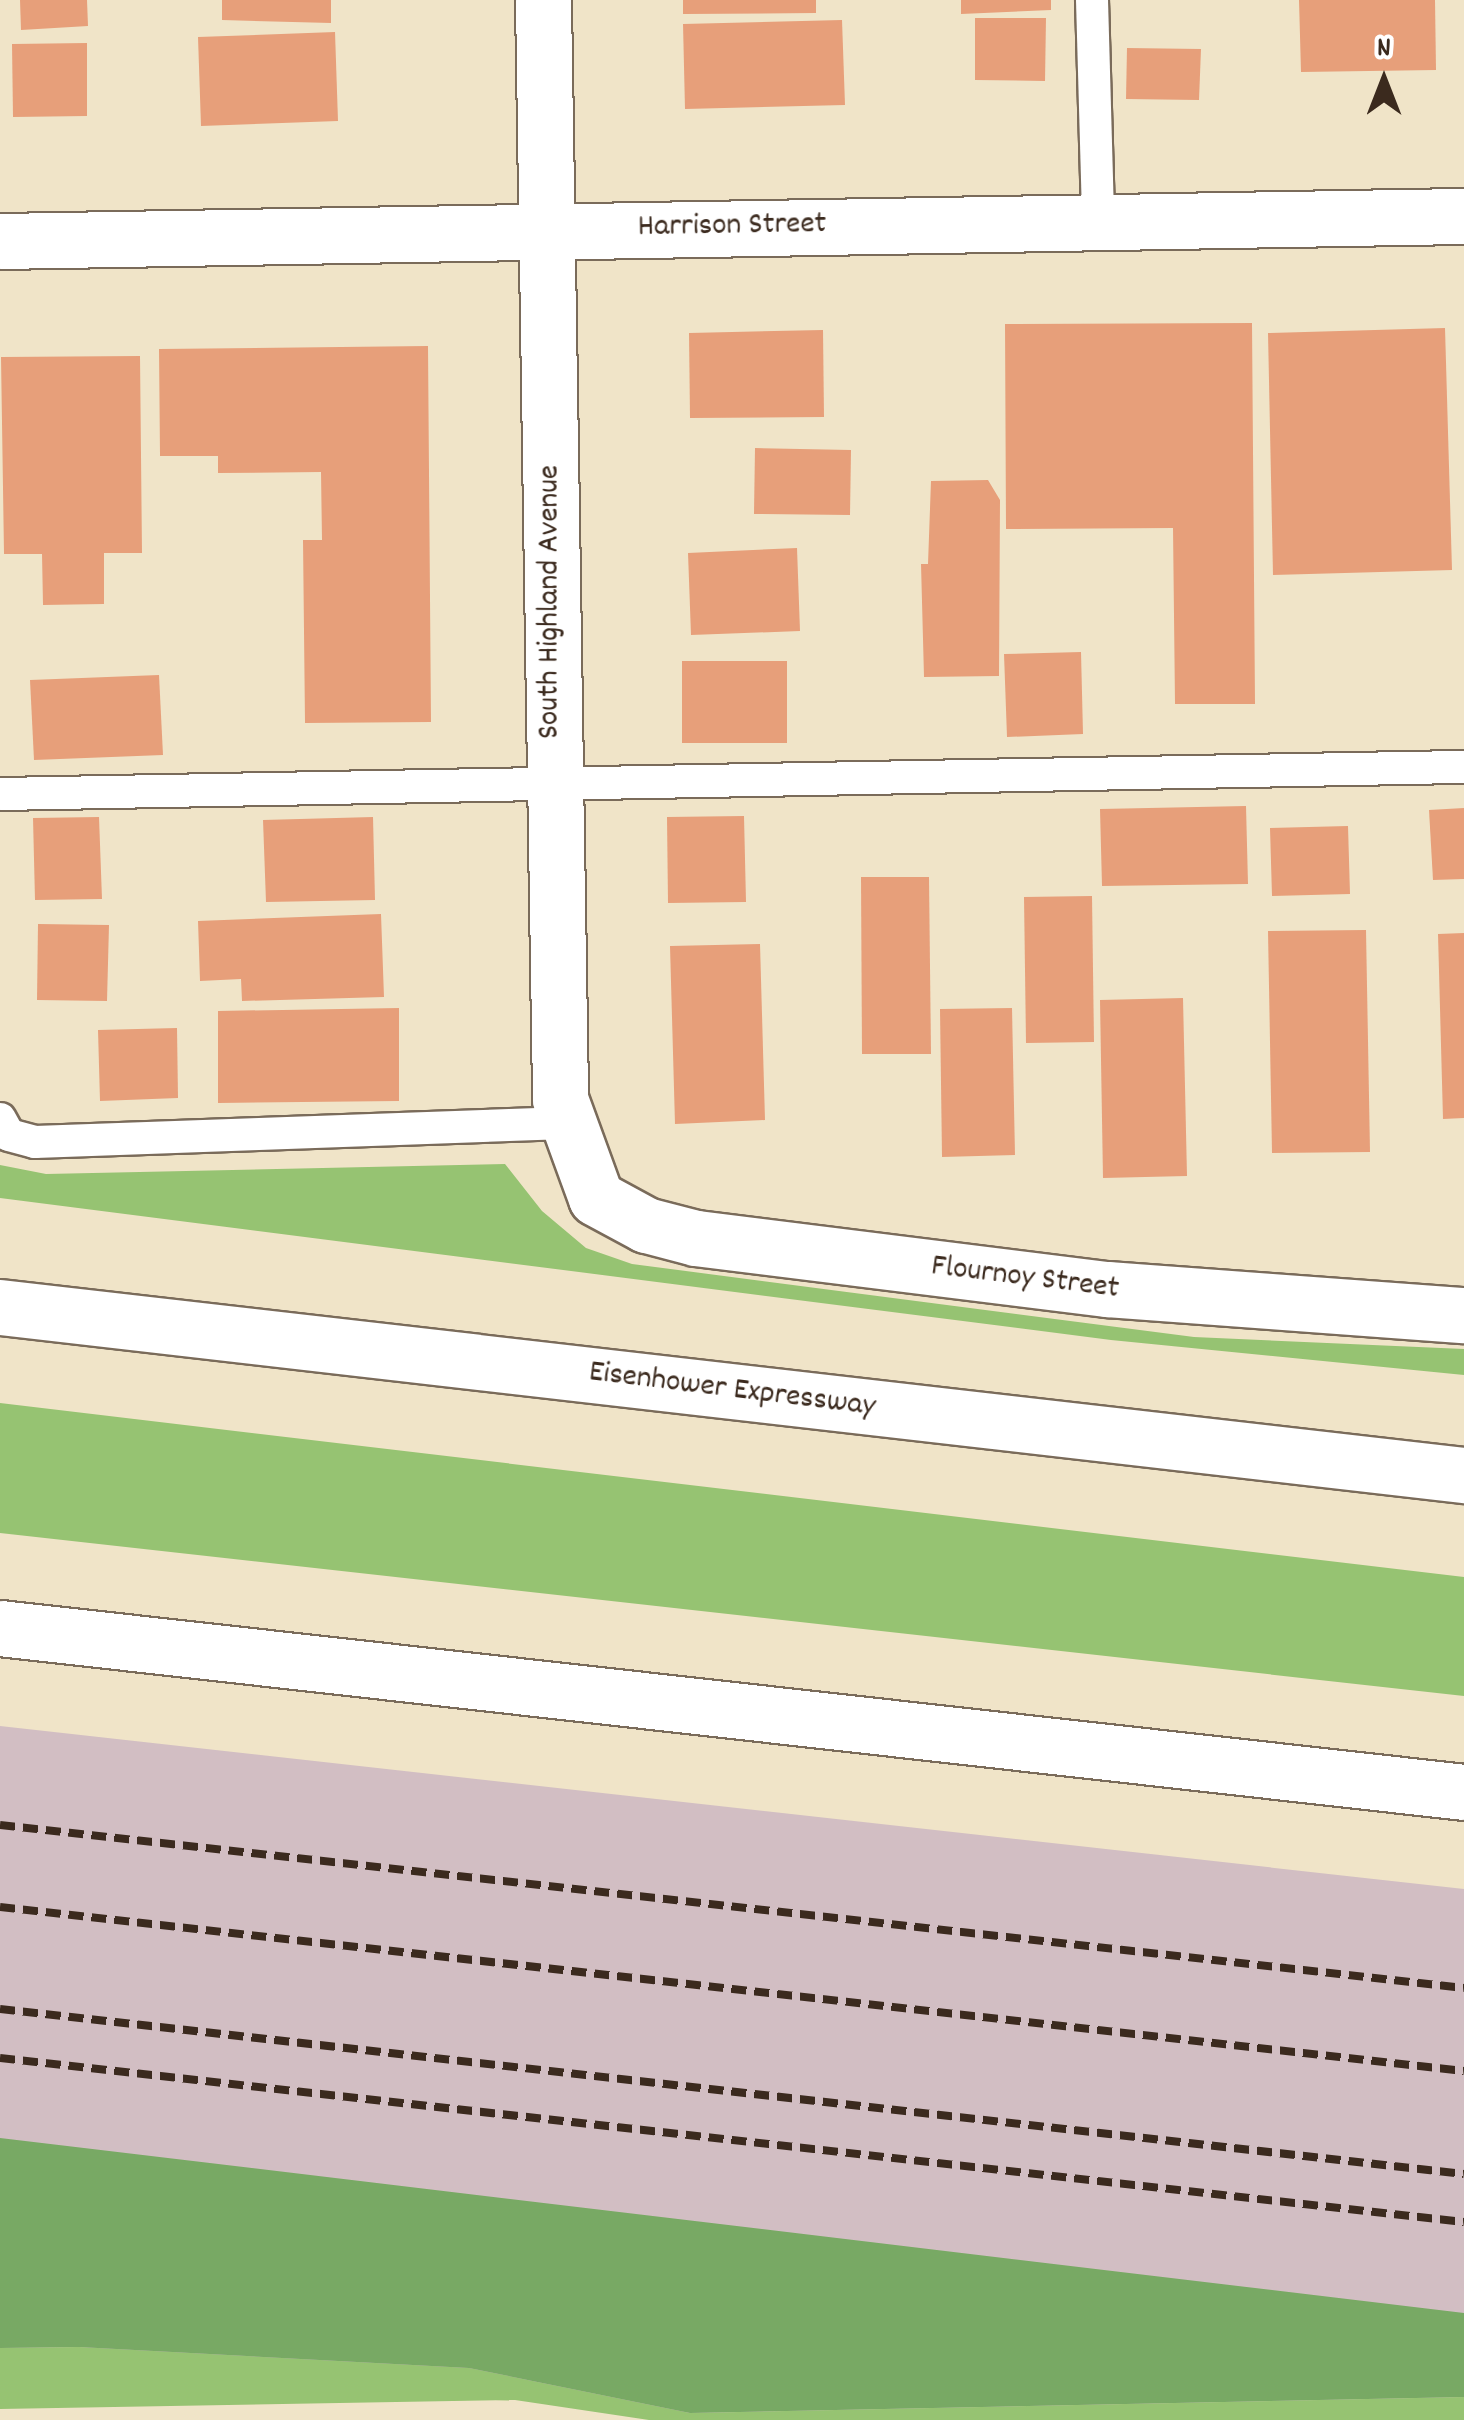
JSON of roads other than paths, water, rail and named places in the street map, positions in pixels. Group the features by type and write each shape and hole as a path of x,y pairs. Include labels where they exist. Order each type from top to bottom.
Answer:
{"main road":[{"name":"South Highland Avenue","path":"543,0 552,784 566,1122 596,1198"},
{"name":"Harrison Street","path":"0,241 1464,216"},
{"name":"Flournoy Street","path":"596,1198 646,1225 696,1238 1107,1289 1464,1315"},
{"name":"Eisenhower Expressway","path":"0,1307 1464,1475"},
{"path":"0,1628 1464,1792"}],"lane":[{"path":"1092,0 1098,220"},
{"path":"0,794 1464,766"},
{"path":"0,1119 9,1135 35,1142 566,1122"}],"railway":[{"path":"0,1825 1464,1988"},
{"path":"0,1907 1464,2071"},
{"path":"0,2009 1464,2174"},
{"path":"0,2058 1464,2222"}]}
